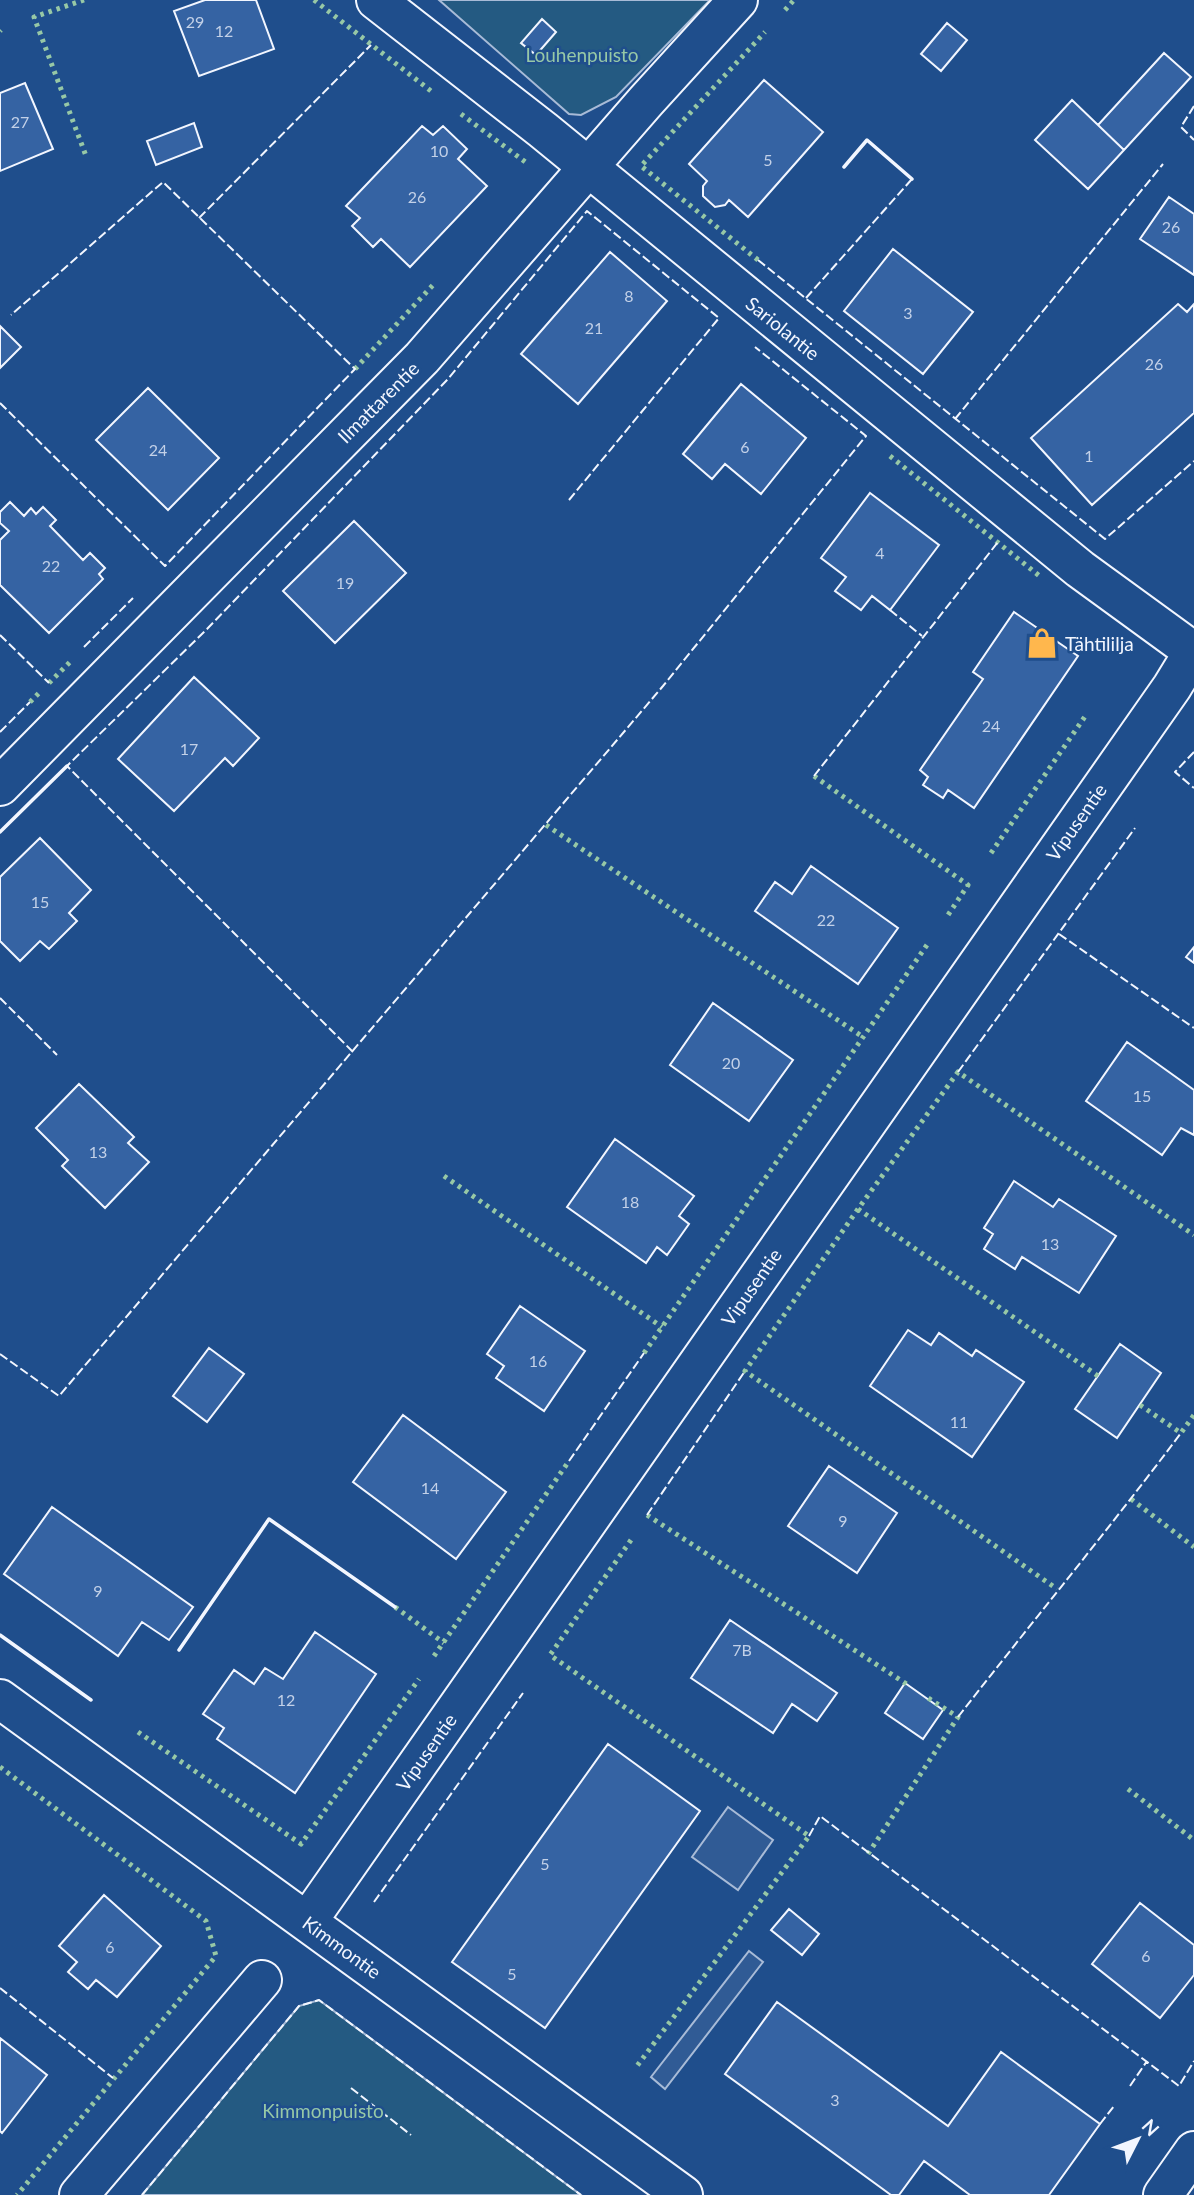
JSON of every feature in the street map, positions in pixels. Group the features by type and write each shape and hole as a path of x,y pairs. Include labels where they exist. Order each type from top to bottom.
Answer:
{"street":[{"name":"Sariolantie","path":"376,0 588,166 1069,561 1194,652"},
{"name":"Ilmattarentie","path":"0,786 422,358 588,166 738,0"},
{"name":"Vipusentie","path":"307,1922 1194,652"},
{"name":"Kimmontie","path":"0,1699 683,2195"},
{"path":"79,2195 262,1980"},
{"path":"1163,2195 1194,2151"}],"green space":[{"name":"Louhenpuisto","path":"439,0 710,0 616,97 581,115 569,114"},
{"name":"Kimmonpuisto","path":"319,2000 581,2195 142,2195 299,2006"}],"shaded area":[{"path":"728,1807 773,1840 738,1890 692,1857"},
{"path":"749,1951 763,1962 665,2089 651,2077"}],"building":[{"path":"205,0 256,0 274,49 199,76 174,11"},
{"path":"542,19 556,32 536,55 521,43"},
{"path":"947,23 967,40 941,71 921,54"},
{"path":"1164,53 1191,77 1124,150 1098,125"},
{"path":"764,80 823,132 748,217 729,200 725,205 715,207 703,196 703,186 707,181 689,164"},
{"path":"25,83 53,149 0,171 0,93"},
{"path":"1072,100 1124,150 1088,189 1035,140"},
{"path":"194,123 202,147 156,165 147,141"},
{"path":"422,126 433,135 443,126 467,149 458,159 487,186 410,267 381,239 373,247 352,226 360,218 346,206"},
{"path":"1169,197 1194,214 1194,275 1140,239"},
{"path":"893,249 973,312 923,374 844,311"},
{"path":"610,252 667,301 578,404 521,354"},
{"path":"1178,304 1187,312 1194,304 1194,413 1092,505 1031,438"},
{"path":"0,326 21,347 0,368"},
{"path":"741,384 806,438 761,494 725,464 712,479 683,454"},
{"path":"148,388 219,458 168,510 96,440"},
{"path":"870,493 939,545 890,610 872,596 861,610 835,591 846,577 821,558"},
{"path":"10,502 24,516 31,508 36,514 43,507 56,520 50,526 83,560 90,553 105,568 99,574 103,579 49,633 0,585 0,540 9,531 0,523 0,512"},
{"path":"354,521 406,573 335,643 283,591"},
{"path":"1014,612 1078,656 974,808 948,790 943,798 923,785 928,777 920,770 983,679 973,672"},
{"path":"194,677 259,738 233,766 225,758 174,811 118,759"},
{"path":"40,838 91,890 69,913 77,921 49,949 40,941 20,961 0,941 0,877"},
{"path":"811,866 898,928 858,984 755,911 775,882 792,894"},
{"path":"1194,947 1194,963 1186,957"},
{"path":"713,1003 793,1060 749,1121 670,1065"},
{"path":"1127,1042 1194,1090 1194,1135 1181,1128 1162,1155 1086,1101"},
{"path":"79,1084 134,1137 128,1143 149,1162 105,1208 62,1166 68,1160 36,1128"},
{"path":"615,1139 694,1196 679,1216 689,1224 667,1255 657,1247 646,1263 567,1207"},
{"path":"1014,1181 1053,1207 1059,1199 1116,1236 1079,1293 1022,1257 1015,1269 984,1249 993,1234 984,1228"},
{"path":"520,1306 585,1351 544,1411 496,1378 504,1366 487,1354"},
{"path":"908,1330 931,1345 939,1333 972,1356 976,1350 1024,1382 972,1457 870,1386"},
{"path":"1120,1344 1161,1373 1117,1438 1075,1409"},
{"path":"209,1348 244,1374 207,1422 173,1396"},
{"path":"403,1415 506,1492 456,1559 353,1482"},
{"path":"829,1466 897,1513 857,1573 788,1526"},
{"path":"52,1507 193,1607 169,1640 142,1622 118,1656 4,1574"},
{"path":"730,1620 837,1693 817,1721 792,1704 773,1733 691,1678"},
{"path":"315,1632 376,1674 295,1793 217,1739 224,1728 203,1714 234,1670 254,1684 265,1668 283,1679"},
{"path":"905,1683 943,1710 923,1739 885,1713"},
{"path":"608,1744 700,1811 545,2028 452,1962"},
{"path":"104,1895 161,1946 117,1997 96,1980 88,1989 68,1972 77,1962 59,1946"},
{"path":"1140,1903 1194,1945 1194,1975 1160,2018 1092,1964"},
{"path":"789,1909 819,1934 802,1955 771,1930"},
{"path":"777,2002 948,2126 1001,2052 1100,2124 1049,2195 970,2195 924,2161 899,2195 891,2195 725,2074"},
{"path":"0,2038 47,2075 2,2133 0,2131"}],"hedge":[{"path":"84,0 34,17 86,156"},
{"path":"314,0 431,91"},
{"path":"785,10 794,0"},
{"path":"758,260 641,166 765,32"},
{"path":"461,114 528,164"},
{"path":"355,369 433,285"},
{"path":"890,456 1042,578"},
{"path":"49,683 70,662"},
{"path":"30,702 42,690"},
{"path":"991,853 1086,715"},
{"path":"814,776 968,885 946,918"},
{"path":"546,825 863,1037"},
{"path":"644,1353 929,942"},
{"path":"1098,1376 858,1209 958,1072 1194,1235"},
{"path":"444,1176 662,1327"},
{"path":"858,1209 745,1371 1057,1589"},
{"path":"1140,1405 1181,1433 1194,1415"},
{"path":"434,1656 569,1461"},
{"path":"1131,1499 1194,1547"},
{"path":"647,1515 908,1685"},
{"path":"631,1540 550,1655 809,1836 637,2066"},
{"path":"395,1607 444,1643"},
{"path":"138,1732 301,1844 419,1679"},
{"path":"868,1854 958,1717 928,1698"},
{"path":"0,1767 206,1921 216,1956 17,2195"},
{"path":"1128,1789 1194,1840"}],"fence":[{"path":"199,218 371,45"},
{"path":"1194,106 1181,127 1194,140"},
{"path":"955,419 1163,164"},
{"path":"806,298 912,179"},
{"path":"0,403 165,566 355,369 163,182 11,315"},
{"path":"353,1052 67,766 207,629 448,379 587,211 719,318 569,500"},
{"path":"758,260 1105,539 1194,461"},
{"path":"0,1354 59,1396 663,686 866,436 755,347"},
{"path":"814,776 998,542"},
{"path":"84,647 133,598"},
{"path":"890,610 922,636"},
{"path":"0,635 49,683"},
{"path":"0,732 30,702"},
{"path":"1194,752 1175,772 1194,788"},
{"path":"958,1072 1135,828"},
{"path":"1059,934 1194,1028"},
{"path":"0,998 57,1055"},
{"path":"569,1461 644,1353"},
{"path":"647,1515 745,1371"},
{"path":"958,1717 1181,1433"},
{"path":"374,1902 523,1693"},
{"path":"809,1836 820,1816 1179,2086 1194,2061"},
{"path":"0,1988 113,2078"},
{"path":"142,2195 299,2006 319,2000 581,2195"},
{"path":"1130,2086 1147,2061"},
{"path":"351,2088 411,2135"},
{"path":"1100,2124 1114,2106"}],"wall":[{"path":"844,167 867,140 912,179"},
{"path":"0,832 67,766"},
{"path":"179,1650 269,1519 395,1607"},
{"path":"0,1635 91,1700"}],"place":[{"name":"Tähtililja","path":"1042,643"}]}
